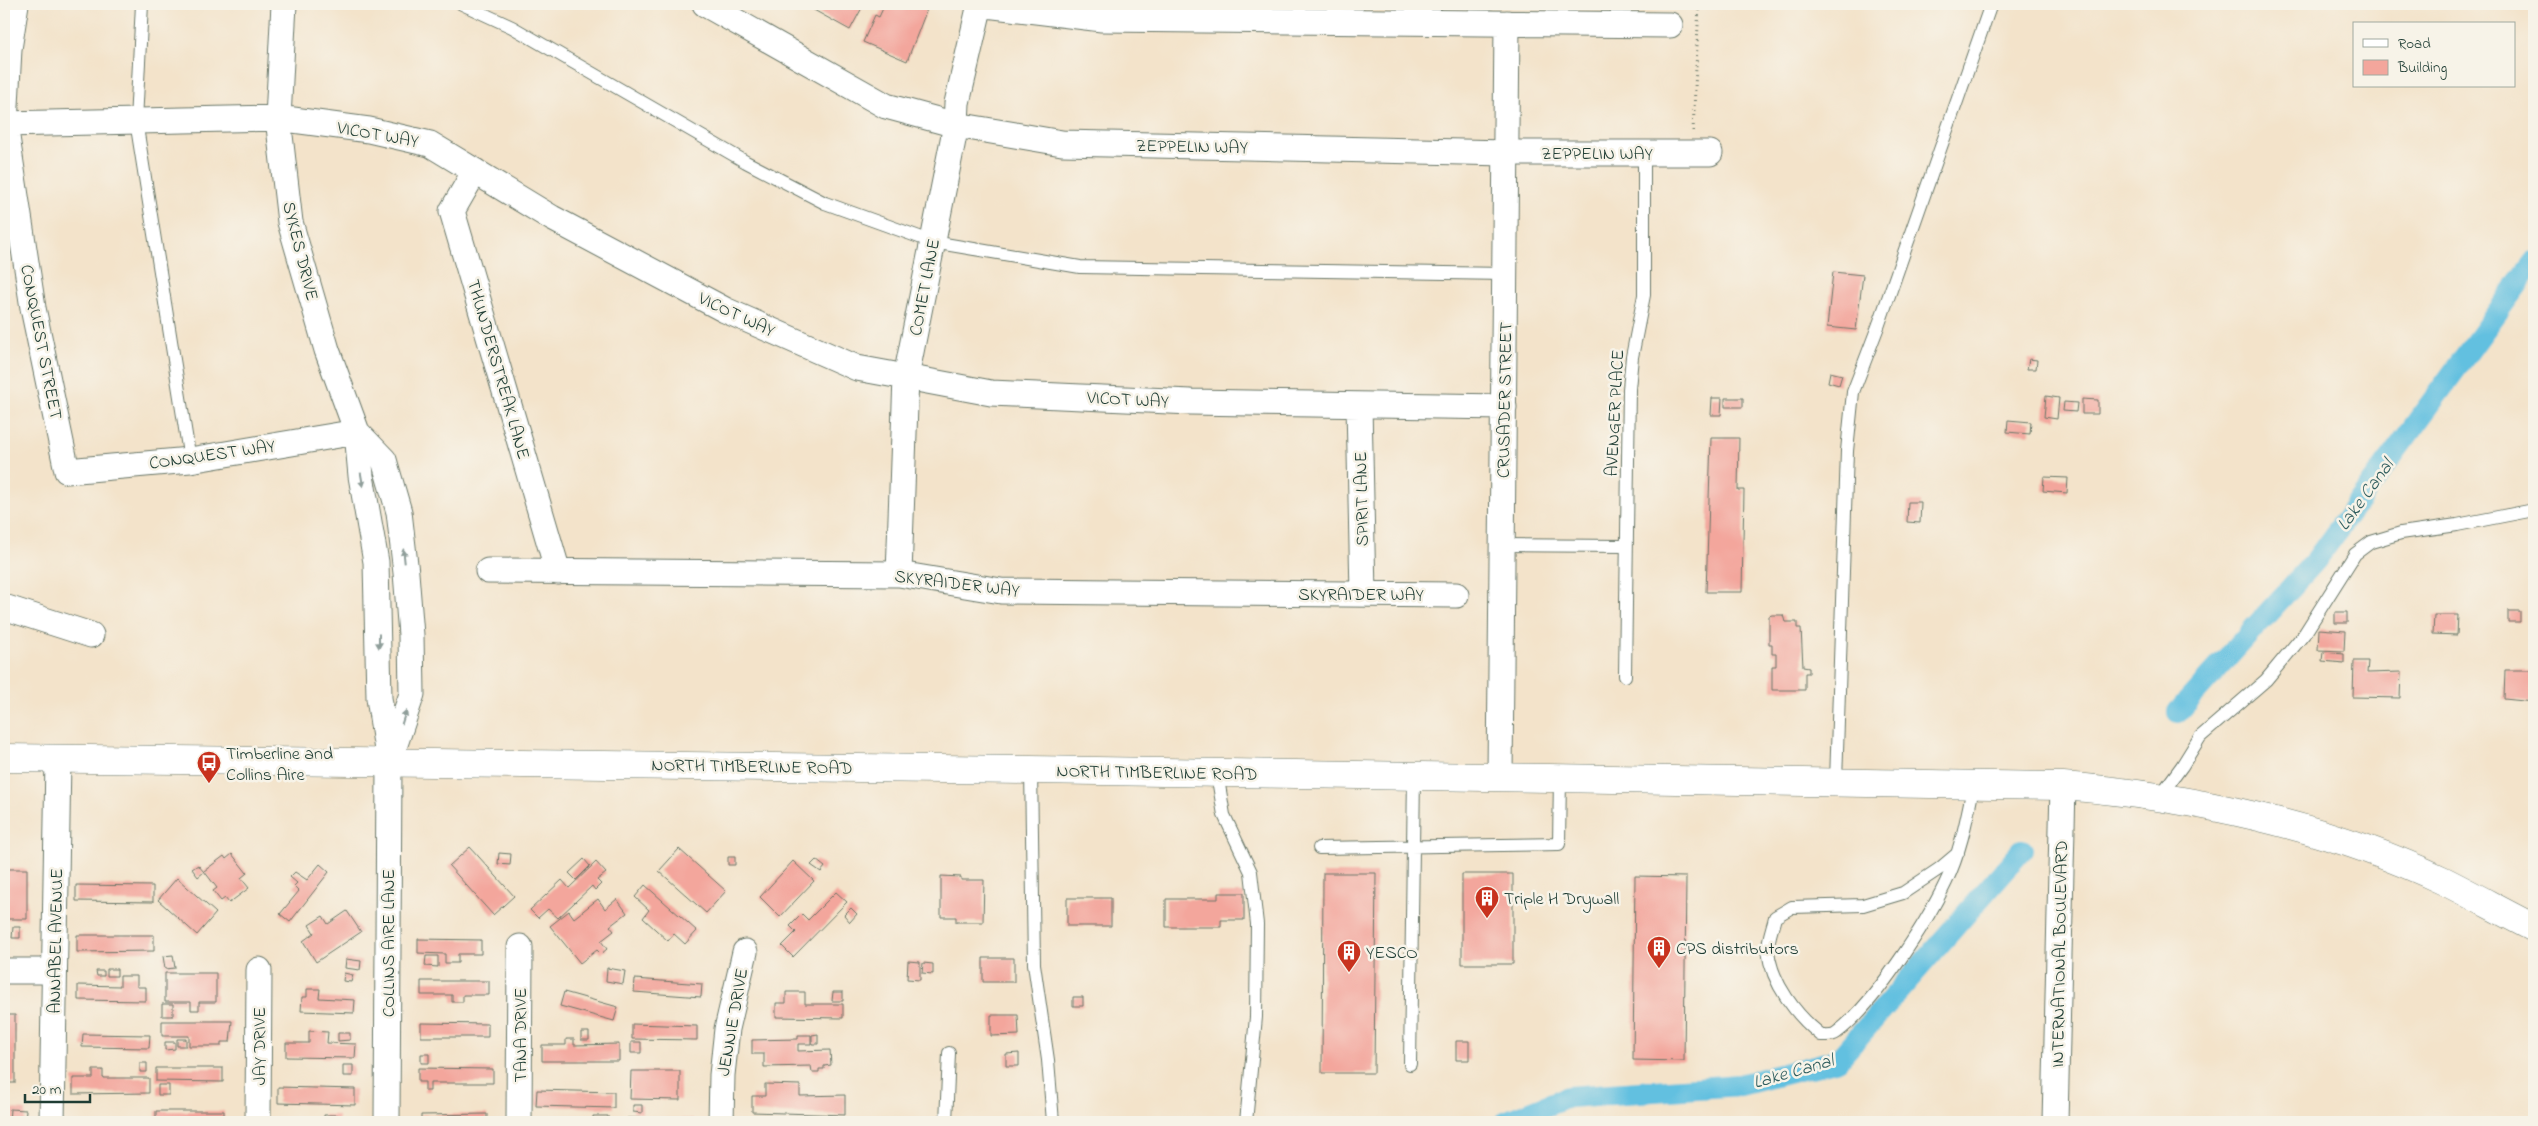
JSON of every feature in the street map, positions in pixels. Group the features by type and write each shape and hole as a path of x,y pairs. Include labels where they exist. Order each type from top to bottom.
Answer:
{"main road":[{"name":"NORTH TIMBERLINE ROAD","path":"4,758 1560,777 2063,786 2160,796 2242,813 2353,845 2442,880 2534,928"}],"street":[{"name":"CONQUEST STREET","path":"16,4 8,49 4,124 33,308 67,471"},
{"name":"SYKES DRIVE","path":"284,4 278,118 290,222 327,350 356,432"},
{"name":"ZEPPELIN WAY","path":"705,4 886,106 956,125 1062,143 1506,153 1710,154"},
{"name":"COMET LANE","path":"899,574 906,377 956,125 957,103 979,4"},
{"path":"979,4 1102,19 1670,25"},
{"name":"CRUSADER STREET","path":"1500,777 1507,23"},
{"name":"VICOT WAY","path":"4,124 278,118 369,130 430,144 552,218 725,310 857,368 991,393 1191,402 1504,407"},
{"name":"THUNDERSTREAK LANE","path":"475,171 452,211 558,572"},
{"name":"SPIRIT LANE","path":"1359,405 1363,594"},
{"path":"356,432 384,460 399,512 406,573 411,635 412,694 389,763"},
{"path":"356,432 361,476 376,562 379,698 389,763"},
{"name":"CONQUEST WAY","path":"67,471 190,460 356,432"},
{"name":"SKYRAIDER WAY","path":"488,572 899,574 1001,591 1456,595"},
{"path":"4,607 91,635"},
{"name":"ANNABEL AVENUE","path":"52,1122 58,759"},
{"name":"COLLINS AIRE LANE","path":"387,1122 389,763"},
{"name":"INTERNATIONAL BOULEVARD","path":"2055,1122 2063,786"},
{"name":"TANA DRIVE","path":"519,1122 520,947"},
{"name":"JENNIE DRIVE","path":"721,1122 722,1075 727,1029 745,952"},
{"name":"JAY DRIVE","path":"258,1122 259,970"},
{"path":"4,971 54,971"}],"lane":[{"path":"142,4 136,122 190,460"},
{"path":"462,4 512,27 746,162 826,203 933,242 1080,267 1505,274"},
{"path":"1836,781 1847,451 1852,392 1879,324 1991,4"},
{"name":"AVENGER PLACE","path":"1626,676 1629,389 1644,294 1644,153"},
{"path":"2160,796 2200,737 2266,680 2305,633 2355,554 2372,542 2401,533 2457,525 2534,510"},
{"path":"1502,546 1626,546"},
{"path":"1031,770 1034,964 1048,1060 1053,1122"},
{"path":"1217,773 1224,815 1251,872 1257,924 1256,1017 1246,1122"},
{"path":"1410,1064 1414,776"},
{"path":"1319,848 1559,844 1560,777"},
{"path":"1958,853 1939,869 1903,892 1863,906 1792,907 1775,916 1768,950 1774,974 1785,995 1809,1026 1821,1035 1834,1034 1858,1013 1901,958 1946,883 1958,853 1963,839 1974,783"},
{"path":"946,1122 949,1054"}],"path":[{"path":"1693,131 1699,4"}],"building":[{"path":"803,4 864,4 850,30"},
{"path":"885,4 929,4 907,61 863,42 875,15 879,17"},
{"path":"1833,272 1863,275 1856,330 1827,327"},
{"path":"2029,359 2037,360 2036,369 2027,369"},
{"path":"1830,372 1842,375 1839,385 1828,382"},
{"path":"2046,396 2059,398 2057,419 2044,417"},
{"path":"1712,398 1722,398 1721,415 1711,415"},
{"path":"1725,398 1743,398 1743,407 1725,407"},
{"path":"2082,399 2098,400 2098,414 2082,414"},
{"path":"2064,402 2077,403 2076,412 2063,411"},
{"path":"2008,420 2031,422 2030,434 2007,432"},
{"path":"1711,438 1739,438 1738,490 1744,490 1742,592 1706,592"},
{"path":"2044,477 2068,478 2067,493 2043,491"},
{"path":"1908,502 1921,502 1920,523 1907,522"},
{"path":"2508,611 2520,611 2520,622 2508,622"},
{"path":"2335,612 2347,612 2347,623 2335,623"},
{"path":"1783,615 1785,622 1797,622 1797,628 1801,628 1803,667 1809,668 1809,673 1805,673 1805,690 1772,690 1772,666 1776,666 1776,654 1772,654 1772,644 1769,644 1769,616"},
{"path":"2434,615 2458,615 2457,635 2433,634"},
{"path":"2319,629 2345,631 2344,651 2318,650"},
{"path":"2323,652 2344,654 2344,663 2322,661"},
{"path":"2354,661 2368,661 2367,673 2401,672 2400,698 2353,697"},
{"path":"2505,670 2534,670 2534,702 2504,699"},
{"path":"470,847 514,896 493,915 449,866"},
{"path":"679,849 726,891 706,913 659,871"},
{"path":"499,853 511,854 510,865 498,864"},
{"path":"232,854 247,873 241,878 249,888 229,903 225,898 221,901 213,891 217,888 204,871 224,856 226,859"},
{"path":"728,857 735,857 735,865 728,865"},
{"path":"584,859 590,866 576,880 569,873"},
{"path":"816,860 825,867 821,872 811,865"},
{"path":"793,861 814,881 780,917 760,897"},
{"path":"596,862 606,873 597,880 601,884 595,890 592,886 558,918 548,909 538,918 530,910 562,880 569,888"},
{"path":"320,864 329,872 290,922 280,914 299,891 294,886 297,883 290,877 295,872 307,880"},
{"path":"198,865 204,872 198,877 192,869"},
{"path":"4,869 27,869 27,919 4,919"},
{"name":"YESCO","path":"1323,873 1376,873 1374,1073 1322,1073"},
{"name":"Triple H Drywall","path":"1462,874 1513,874 1513,964 1462,964"},
{"path":"941,876 961,877 961,880 984,880 983,922 956,922 956,917 941,917"},
{"name":"CPS distributors","path":"1635,876 1686,877 1684,1061 1633,1060"},
{"path":"177,878 216,913 197,935 158,900"},
{"path":"76,885 153,886 153,902 76,901"},
{"path":"645,885 697,931 685,944 674,934 668,941 643,918 649,910 635,897"},
{"path":"836,892 847,902 793,957 782,946 796,932 790,926 802,914 808,920"},
{"path":"1218,893 1244,893 1244,920 1221,920 1221,927 1166,927 1166,899 1218,899"},
{"path":"1067,898 1111,898 1111,926 1067,926"},
{"path":"598,899 605,909 617,899 627,913 610,926 614,931 601,941 607,949 601,954 597,950 580,963 550,926 569,911 574,918"},
{"path":"851,908 857,914 850,922 844,915"},
{"path":"347,911 361,932 316,962 303,941 314,933 309,925 323,916 328,924"},
{"path":"13,927 20,927 20,938 12,938"},
{"path":"77,935 154,935 154,951 77,952"},
{"path":"418,939 481,940 481,954 458,954 458,963 445,963 445,954 418,953"},
{"path":"173,955 175,968 165,969 163,956"},
{"path":"426,956 438,956 438,967 425,966"},
{"path":"983,958 1014,958 1014,982 983,982"},
{"path":"346,959 361,961 360,970 345,968"},
{"path":"908,961 920,962 920,980 907,979"},
{"path":"923,963 933,964 933,974 922,973"},
{"path":"607,968 625,971 623,984 606,981"},
{"path":"107,969 117,969 117,976 107,976"},
{"path":"96,971 104,971 104,976 97,976"},
{"path":"165,973 216,973 216,1002 199,1002 199,1010 191,1010 191,1002 165,1002"},
{"path":"344,973 353,975 351,982 343,981"},
{"path":"120,976 137,976 137,987 146,987 146,1001 78,1000 78,985 120,986"},
{"path":"635,979 702,984 701,997 634,992"},
{"path":"421,981 489,981 489,995 463,995 463,1002 452,1002 452,995 421,995"},
{"path":"307,989 320,989 319,998 355,1000 354,1013 301,1011 302,997 307,997"},
{"path":"564,992 618,1007 614,1021 560,1006"},
{"path":"786,992 805,992 805,1004 843,1004 843,1018 776,1017 776,1003 786,1003"},
{"path":"833,992 843,992 843,1001 832,1001"},
{"path":"1073,997 1083,997 1083,1006 1073,1006"},
{"path":"162,1004 173,1004 173,1016 162,1016"},
{"path":"4,1015 15,1015 15,1083 4,1083"},
{"path":"991,1015 1018,1015 1019,1035 991,1036"},
{"path":"162,1021 232,1021 230,1042 221,1042 221,1046 189,1046 189,1036 162,1036"},
{"path":"421,1023 488,1024 488,1037 421,1037"},
{"path":"632,1024 697,1026 697,1040 632,1039"},
{"path":"309,1031 328,1032 327,1043 356,1044 355,1058 286,1057 286,1043 309,1043"},
{"path":"581,1032 589,1032 589,1040 581,1040"},
{"path":"338,1033 350,1033 350,1040 338,1041"},
{"path":"83,1034 150,1035 149,1048 82,1047"},
{"path":"818,1034 818,1044 812,1044 812,1035"},
{"path":"798,1035 811,1035 811,1044 798,1044 798,1051 830,1050 831,1065 824,1066 824,1069 819,1069 819,1072 812,1072 811,1066 764,1067 764,1054 752,1054 752,1040 798,1039"},
{"path":"177,1039 186,1039 186,1046 177,1046"},
{"path":"566,1039 574,1039 574,1045 619,1044 619,1061 542,1061 542,1045 566,1045"},
{"path":"1456,1041 1469,1041 1469,1060 1456,1060"},
{"path":"165,1042 175,1042 175,1049 165,1050"},
{"path":"631,1042 641,1042 641,1053 631,1053"},
{"path":"1019,1053 1019,1066 1006,1066 1006,1054"},
{"path":"421,1054 429,1054 429,1063 421,1063"},
{"path":"140,1063 147,1063 147,1072 140,1072"},
{"path":"343,1065 353,1065 353,1076 343,1076"},
{"path":"156,1068 223,1068 223,1082 156,1081"},
{"path":"418,1068 493,1069 493,1083 430,1083 430,1091 425,1091 425,1082 418,1082"},
{"path":"93,1070 103,1070 103,1078 149,1078 149,1093 73,1094 73,1078 93,1078"},
{"path":"631,1071 680,1071 680,1100 630,1099"},
{"path":"765,1084 800,1085 800,1096 845,1095 845,1115 752,1112 752,1096 765,1096"},
{"path":"158,1085 169,1085 169,1095 158,1095"},
{"path":"278,1087 355,1089 355,1105 278,1103"},
{"path":"537,1090 614,1092 614,1108 536,1106"},
{"path":"633,1105 642,1105 642,1113 633,1112"},
{"path":"10,1109 26,1110 25,1122 9,1122"},
{"path":"156,1111 224,1111 224,1122 156,1122"},
{"path":"487,1114 487,1122 421,1122 421,1115"},
{"path":"324,1115 338,1115 338,1122 324,1122"},
{"path":"593,1116 608,1116 608,1122 593,1122"},
{"path":"627,1118 694,1119 694,1122 627,1122"}],"waterway":[{"name":"Lake Canal","path":"2178,712 2316,560 2534,262"},
{"name":"Lake Canal","path":"1505,1122 1568,1097 1740,1085 1838,1060 2022,850"}],"place":[{"name":"Timberline and Collins Aire","path":"209,784"},
{"name":"Triple H Drywall","path":"1487,919"},
{"name":"CPS distributors","path":"1659,969"},
{"name":"YESCO","path":"1349,973"}]}
